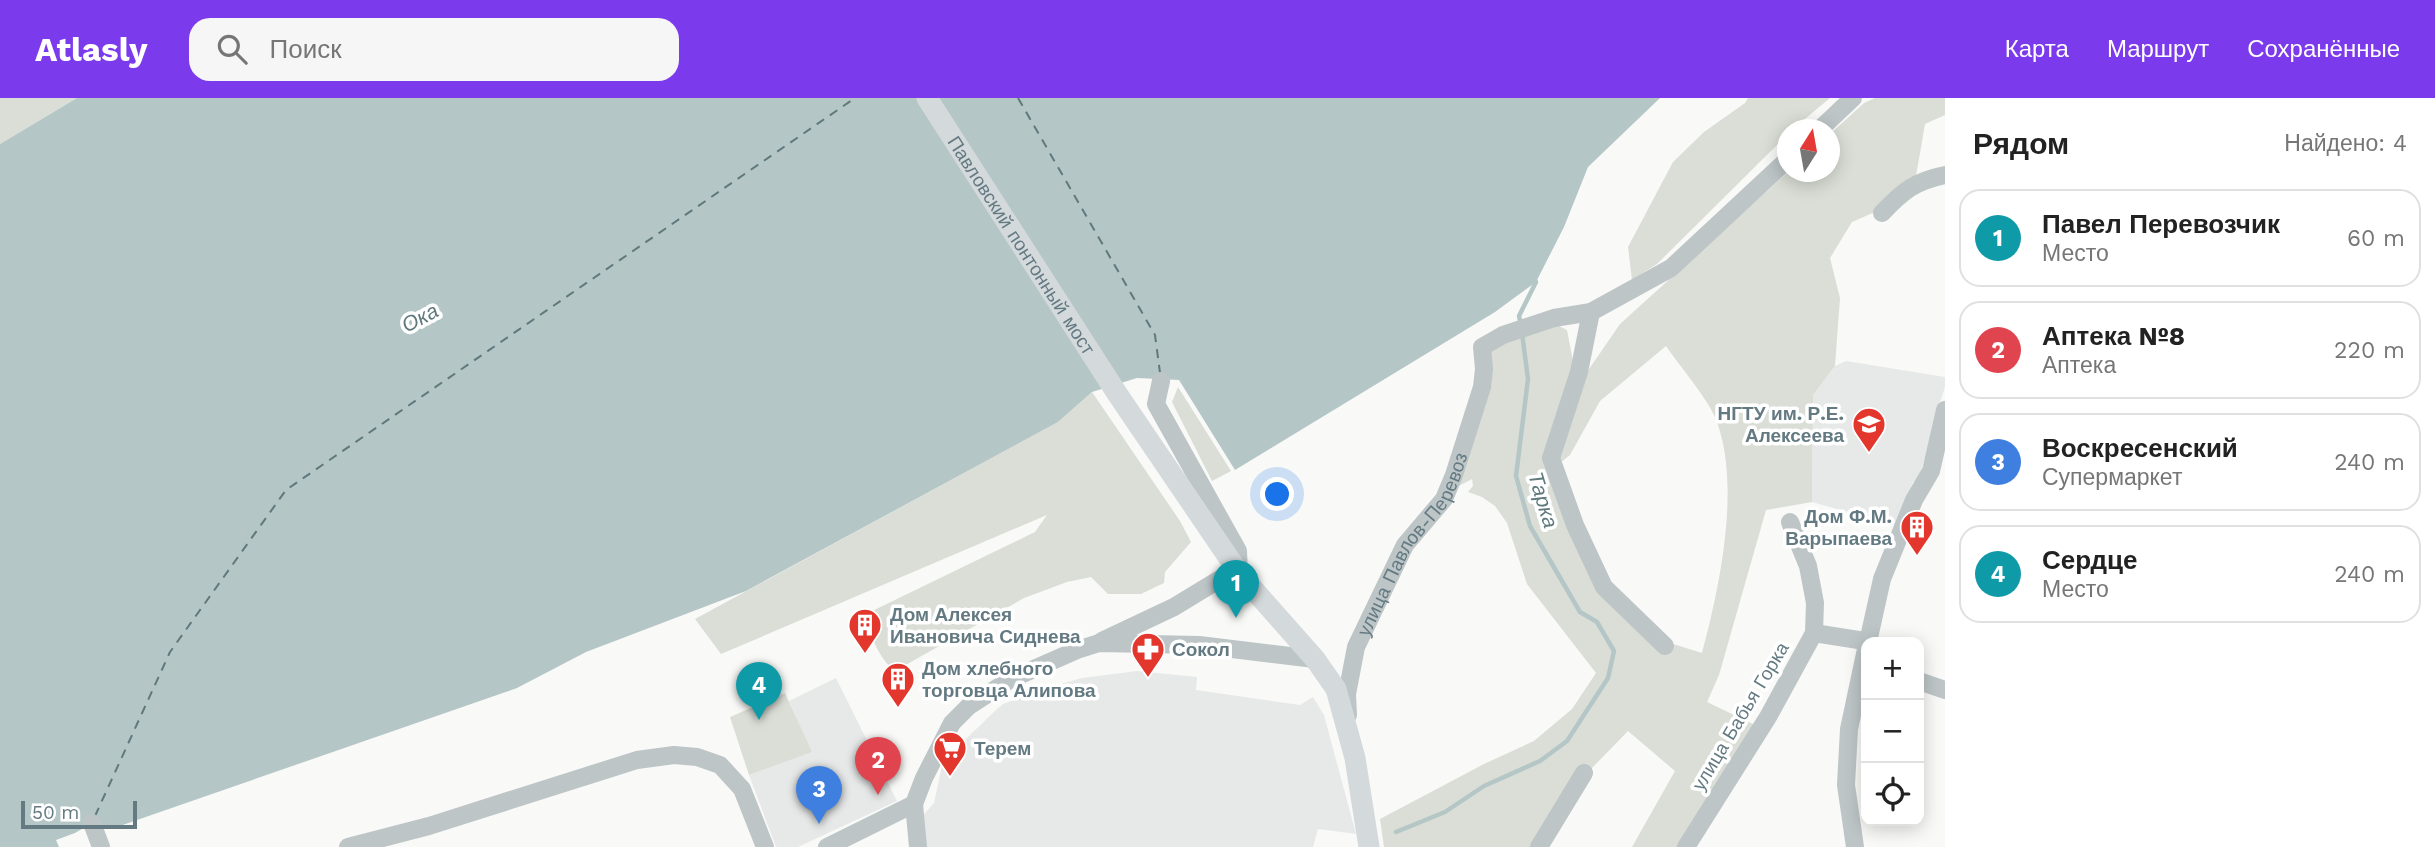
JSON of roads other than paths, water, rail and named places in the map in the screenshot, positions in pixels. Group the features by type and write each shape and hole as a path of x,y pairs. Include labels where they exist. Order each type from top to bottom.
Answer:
{"main road":[{"name":"Павловский понтонный мост","path":"927,98 1116,393 1239,573"},
{"name":"улица Павлов-Перевоз","path":"1239,573 1315,659 1336,690 1349,733 1369,847"}],"street":[{"path":"1831,119 1853,98"},
{"path":"1665,646 1604,587 1575,525 1551,458 1579,372 1591,312 1671,268 1777,169"},
{"path":"1882,213 1900,194 1918,182 1945,175"},
{"name":"улица Павлов-Перевоз","path":"1349,733 1347,694 1356,647 1405,545 1444,499 1478,399 1484,369 1482,347 1503,335 1554,318 1591,312"},
{"path":"918,847 914,804 946,734 969,706 1034,667 1099,643 1174,607 1220,579 1239,573 1238,551 1156,404 1161,381"},
{"path":"1870,637 1882,579 1898,535 1914,500 1938,475 1945,410"},
{"name":"улица Бабья Горка","path":"1686,847 1768,717 1814,633 1815,603 1808,566 1790,522"},
{"path":"1814,633 1861,643"},
{"path":"1099,643 1199,645 1315,659"},
{"path":"1855,847 1846,785 1849,729 1861,675"},
{"path":"1924,683 1945,690"},
{"path":"348,847 440,823 637,760 674,755 696,757 720,765 742,789 765,847"},
{"path":"1539,847 1584,773"},
{"path":"827,847 914,804"},
{"path":"92,823 101,847"}],"water":[{"name":"Ока","path":"77,98 1660,98 1588,167 1564,227 1536,282 1495,312 1235,470 1179,380 1137,378 1092,392 1058,422 746,591 586,652 517,688 114,828 92,823 56,840 59,847 0,847 0,144"}],"waterway":[{"name":"Тарка","path":"1521,325 1519,316 1536,282 1534,278"},
{"name":"Тарка","path":"1396,832 1445,812 1484,786 1540,761 1567,741 1608,678 1614,651 1597,622 1580,612 1530,526 1516,476 1528,379 1522,333"}],"place":[{"name":"НГТУ им. Р.Е. Алексеева","path":"1869,454"},
{"name":"Дом Ф.М. Варыпаева","path":"1917,557"},
{"name":"Павел Перевозчик","path":"1236,618"},
{"name":"Дом Алексея Ивановича Сиднева","path":"865,655"},
{"name":"Сокол","path":"1148,679"},
{"name":"Дом хлебного торговца Алипова","path":"898,709"},
{"name":"Сердце","path":"759,720"},
{"name":"Терем","path":"950,778"},
{"name":"Аптека №8","path":"878,795"},
{"name":"Воскресенский","path":"819,824"}]}
